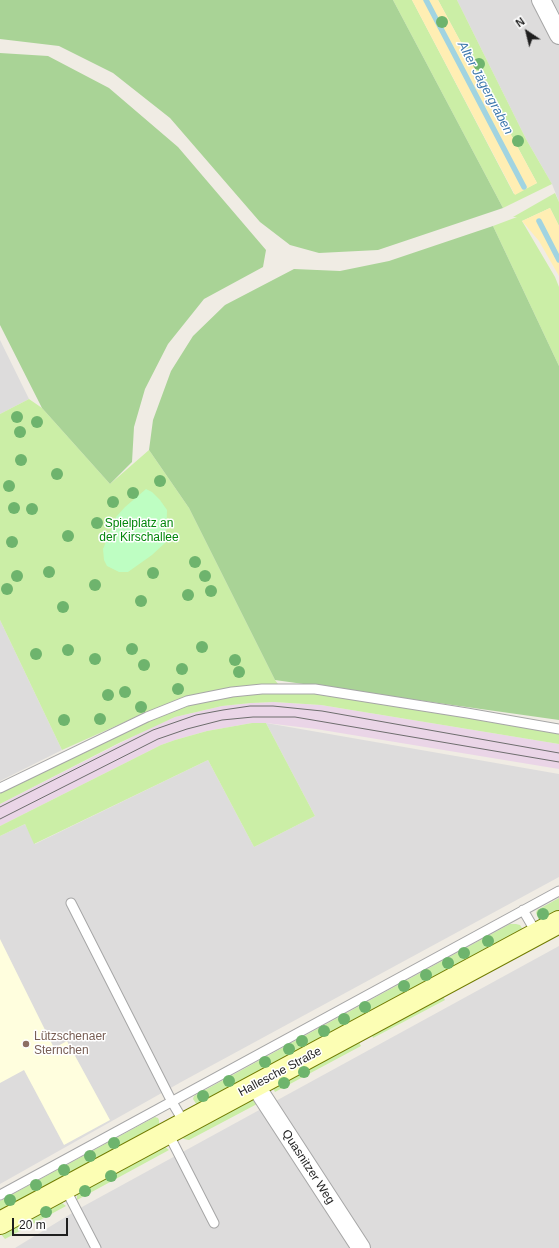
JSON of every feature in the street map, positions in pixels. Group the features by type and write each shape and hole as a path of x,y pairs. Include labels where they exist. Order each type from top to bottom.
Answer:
{"street":[{"path":"541,0 559,35"},
{"name":"Hallesche Straße","path":"0,1223 559,922"},
{"name":"Quasnitzer Weg","path":"255,1086 361,1248"}],"lane":[{"path":"0,788 147,717 187,701 232,692 262,689 315,690 467,712 559,729"},
{"path":"0,1194 559,891"},
{"path":"71,903 172,1102 177,1128 214,1223"},
{"path":"522,910 536,934"},
{"path":"65,1188 96,1248"}],"shaded area":[{"path":"457,0 559,0 559,202 552,184 526,139"},
{"path":"0,340 29,399 0,414"},
{"path":"0,620 62,750 0,781"},
{"path":"274,702 321,705 559,744 559,769 316,729 266,723 252,723 207,731 161,745 0,826 0,804 152,727 175,717 222,706"},
{"path":"266,723 559,774 559,877 183,1081 0,1184 0,836 25,824 35,844 208,760 254,847 315,816"},
{"name":"Lützschenaer Sternchen","path":"0,939 54,1048 67,1041 110,1120 64,1145 24,1070 0,1083"},
{"path":"559,946 559,1248 15,1248 82,1207"}],"green space":[{"path":"0,0 393,0 503,208 378,250 319,253 290,245 260,222 170,118 113,73 59,46 0,39"},
{"path":"393,0 412,0 514,194 537,183 438,0 457,0 526,139 552,184 503,208"},
{"path":"0,53 48,56 109,88 178,147 266,250 263,267 204,299 168,344 145,389 134,427 132,462 110,484 42,408 0,325"},
{"path":"555,193 559,202 559,226 550,208 522,221 555,277 559,287 559,366 493,226 517,217 513,217"},
{"path":"493,226 559,366 559,720 275,680 189,508 149,450 153,420 171,371 193,336 225,305 294,269 340,271 389,261"},
{"path":"29,399 42,408 110,484 149,450 189,508 278,684 232,688 186,697 145,713 62,750 0,620 0,414"},
{"name":"Spielplatz an der Kirschallee","path":"146,489 152,492 160,500 167,510 166,542 152,555 128,572 119,572 107,566 104,560 103,549 116,517"},
{"path":"262,692 315,693 467,716 559,733 559,744 321,705 274,702 222,706 175,717 119,743 0,804 0,793 149,721 189,705 210,700"},
{"path":"252,723 266,723 315,816 254,847 208,760 34,844 25,824 0,836 0,826 161,745 207,731"},
{"path":"559,898 559,910 539,920 536,913 537,910"},
{"path":"510,924 520,925 523,930 197,1105 193,1099 194,1096"},
{"path":"442,995 445,1000 373,1038 371,1033"},
{"path":"358,1040 361,1046 275,1092 273,1088"},
{"path":"252,1099 257,1104 189,1140 184,1139 181,1136"},
{"path":"155,1117 159,1120 159,1124 157,1126 0,1211 0,1201"},
{"path":"163,1145 169,1150 77,1200 77,1194"},
{"path":"59,1203 66,1206 5,1239 0,1233"}],"sand":[{"path":"412,0 438,0 537,183 515,195"},
{"path":"550,208 559,226 559,276 539,241 522,221"}],"waterway":[{"name":"Alter Jägergraben","path":"426,0 524,187"},
{"name":"Alter Jägergraben","path":"539,221 559,260"}],"tram line":[{"path":"0,807 153,730 196,715 250,706 273,706 322,711 559,753"},
{"path":"0,819 158,739 187,729 222,720 253,717 295,717 559,762"}],"place":[{"name":"Lützschenaer Sternchen","path":"26,1044"}]}
